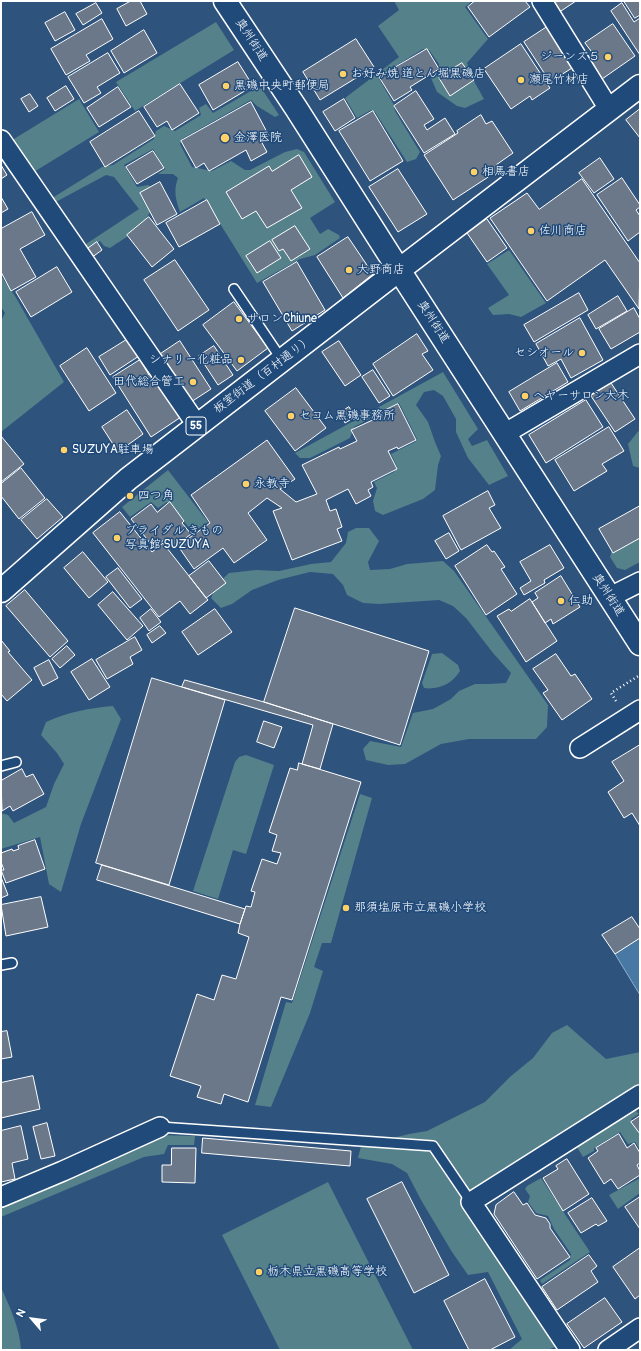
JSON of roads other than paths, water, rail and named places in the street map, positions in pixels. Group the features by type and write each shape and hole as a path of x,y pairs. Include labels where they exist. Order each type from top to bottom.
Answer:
{"main road":[{"name":"奥州街道","path":"225,1 296,108 640,644"},
{"name":"板室街道（百村通り）","path":"1,591 128,479 640,86"}],"street":[{"path":"542,1 609,109"},
{"path":"1,140 197,425"},
{"path":"504,434 640,354"},
{"path":"610,597 640,582"},
{"path":"580,748 640,710"},
{"path":"570,1350 471,1202 640,1095"},
{"path":"1,1197 160,1127"},
{"path":"608,1350 640,1328"}],"lane":[{"path":"234,289 283,361"},
{"path":"1,766 16,762"},
{"path":"1,965 12,963"},
{"path":"160,1127 433,1146 471,1202"}],"water":[{"path":"640,938 640,995 615,954"}],"place":[{"name":"ジーンズ５","path":"608,57"},
{"name":"お好み焼 道とん堀黒磯店","path":"343,74"},
{"name":"瀬尾竹材店","path":"521,80"},
{"name":"黒磯中央町郵便局","path":"226,86"},
{"name":"金澤医院","path":"225,138"},
{"name":"相馬書店","path":"474,172"},
{"name":"佐川商店","path":"531,231"},
{"name":"大野商店","path":"349,270"},
{"name":"サロンChiune","path":"239,319"},
{"name":"セシオール","path":"582,353"},
{"name":"シナリー化粧品","path":"241,360"},
{"name":"田代総合管工","path":"193,382"},
{"name":"ヘヤーサロン大木","path":"525,396"},
{"name":"セコム黒磯事務所","path":"291,416"},
{"name":"SUZUYA駐車場","path":"64,450"},
{"name":"永教寺","path":"246,484"},
{"name":"四つ角","path":"130,496"},
{"name":"ブライダル きもの 写真館 SUZUYA","path":"117,538"},
{"name":"仁助","path":"561,601"},
{"name":"那須塩原市立黒磯小学校","path":"346,908"},
{"name":"栃木県立黒磯高等学校","path":"259,1272"}]}
